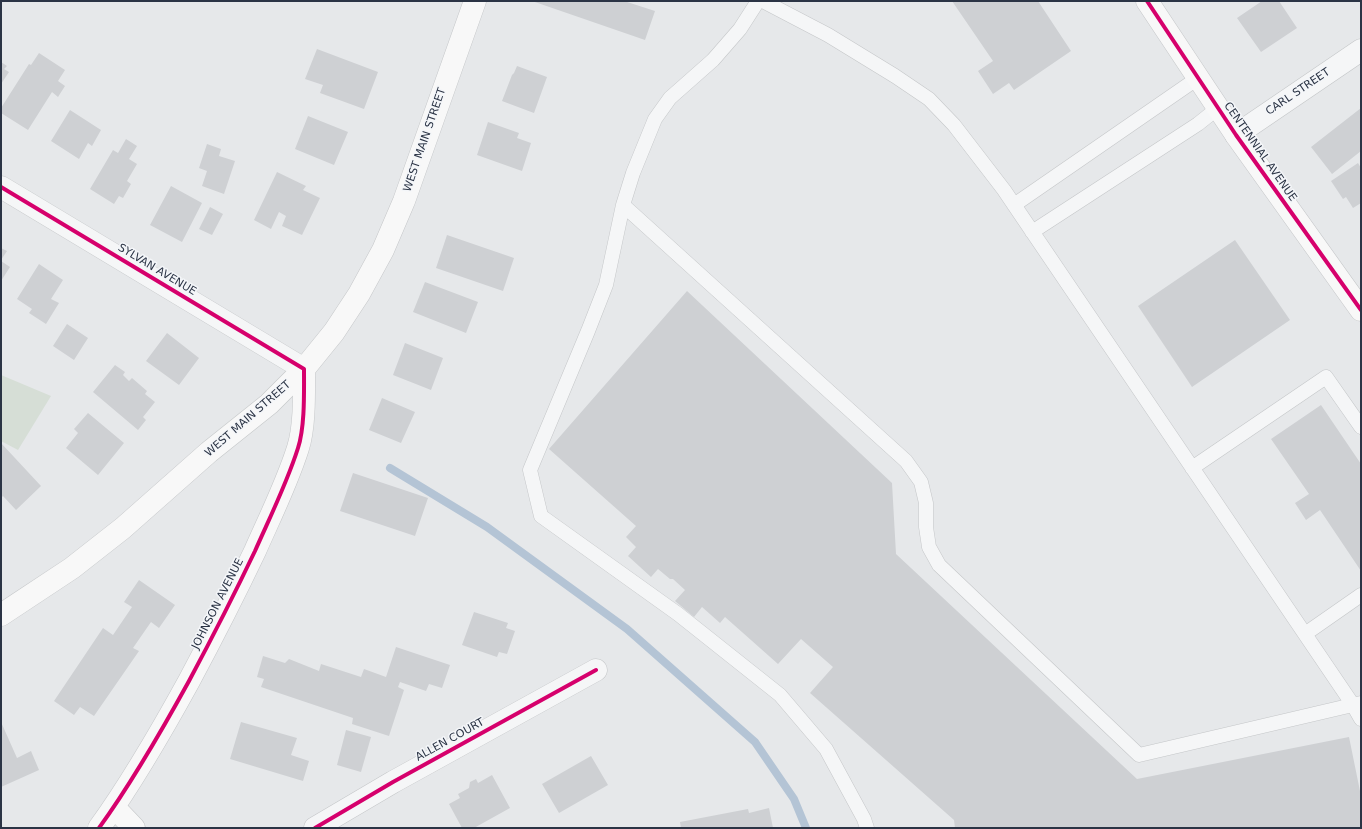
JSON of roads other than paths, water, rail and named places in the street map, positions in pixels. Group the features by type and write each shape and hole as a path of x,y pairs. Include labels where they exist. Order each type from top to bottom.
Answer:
{"street":[{"name":"WEST MAIN STREET","path":"1,615 72,568 123,528 209,452 269,404 304,369 334,332 359,294 383,250 404,201 475,1"},
{"name":"CENTENNIAL AVENUE","path":"1147,1 1236,135 1361,310"},
{"name":"CARL STREET","path":"1236,135 1361,50"},
{"name":"SYLVAN AVENUE","path":"1,187 304,369"},
{"name":"JOHNSON AVENUE","path":"99,828 146,757 224,616 272,513 299,446 303,414 304,369"},
{"name":"ALLEN COURT","path":"315,828 399,778 596,670"},
{"path":"114,806 134,828"}],"lane":[{"path":"758,1 736,34 713,60 670,98 655,119 633,174 623,205 606,285 530,470 542,516 678,614 780,695 826,749 864,819 867,828"},
{"path":"763,1 828,35 895,76 929,99 954,125 1014,205 1305,634 1357,704 1361,720"},
{"path":"1014,205 1198,78"},
{"path":"1032,232 1198,124 1218,108"},
{"path":"623,205 906,461 921,482 926,503 926,527 929,547 940,565 1139,754 1357,704"},
{"path":"1192,468 1326,376 1361,427"},
{"path":"1305,634 1361,595"}],"waterway":[{"path":"390,468 487,527 627,629 755,742 794,799 806,828"}]}
